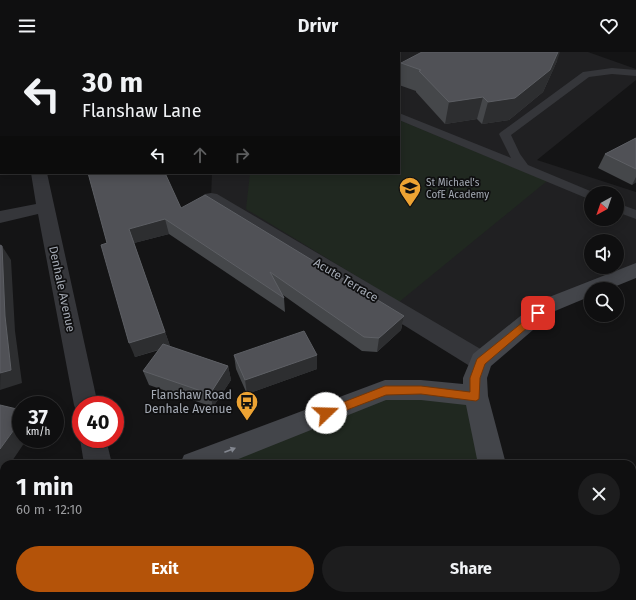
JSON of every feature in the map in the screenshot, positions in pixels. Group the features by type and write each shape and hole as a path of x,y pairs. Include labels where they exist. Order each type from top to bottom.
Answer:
{"street":[{"name":"Denhale Avenue","path":"39,174 84,396"},
{"name":"Acute Terrace","path":"211,198 481,362"},
{"path":"0,217 45,207"},
{"path":"491,460 476,396 475,378 481,362 547,306 636,270"},
{"path":"204,460 385,390 421,390 476,396"},
{"path":"95,448 97,460"}],"lane":[{"path":"524,168 514,154 505,134 586,74 612,71 636,73"},
{"path":"400,116 584,193"},
{"path":"624,210 636,215"}],"shaded area":[{"name":"St Michael's CofE Academy","path":"400,52 588,52 636,69 636,80 537,160 617,186 584,186 584,226 624,226 624,188 636,192 636,270 606,282 584,282 584,291 547,306 481,361 211,198 212,174 400,174"},
{"path":"400,120 547,181 399,302 246,209 250,174 400,174"},
{"path":"385,390 476,396 491,460 204,460"}],"building":[{"path":"422,52 558,52 550,70 515,98 488,102 483,97 449,102 419,71 421,70 401,63"},
{"path":"636,138 636,169 605,154"},
{"path":"88,174 165,174 181,208 205,195 404,316 379,338 364,337 270,272 284,298 165,219 129,229 165,332 129,343 101,245 107,243"},
{"path":"0,245 2,246 5,316 11,370 0,373"},
{"path":"304,331 317,355 245,380 234,355"},
{"path":"163,344 228,366 210,394 143,371"},
{"path":"0,405 12,408 12,432 0,449"}],"place":[{"name":"St Michael's CofE Academy","path":"410,208"},
{"name":"Flanshaw Road Denhale Avenue","path":"247,422"}],"route":[{"path":"326,413 385,390 421,390 476,396 475,378 481,362 538,313"}]}
